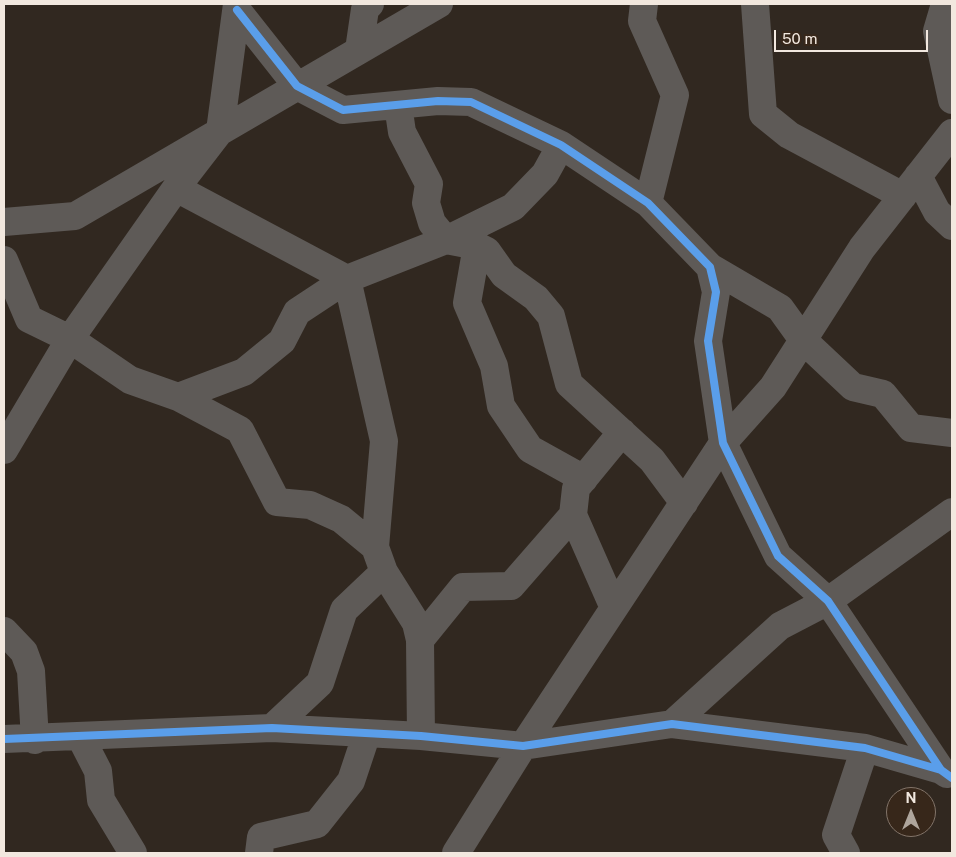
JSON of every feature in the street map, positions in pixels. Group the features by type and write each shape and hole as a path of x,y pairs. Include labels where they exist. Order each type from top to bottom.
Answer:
{"street":[{"path":"359,50 365,9 370,4"},
{"path":"4,222 75,216 439,4"},
{"path":"644,4 642,21 676,95 648,203"},
{"path":"755,4 763,114 789,135 911,186 952,226"},
{"path":"945,4 937,31 952,100"},
{"path":"237,7 297,86 343,110 438,101 471,102 561,145 648,203 710,267 780,308 803,340 854,387 883,394 911,428 952,433"},
{"path":"4,450 70,338 176,188 220,131 237,7"},
{"path":"398,105 402,132 429,184 426,203 432,223 446,240 477,246 487,252 504,275 536,298 551,316 569,384 652,460 684,503"},
{"path":"456,853 523,746 724,443 773,387 862,248 952,133"},
{"path":"178,397 244,372 282,341 297,312 347,279 446,240 513,207 545,174 561,145"},
{"path":"176,188 347,279 384,441 374,547 384,572 416,622 420,640 421,736"},
{"path":"477,246 467,303 494,366 501,406 530,449 584,479"},
{"path":"4,260 29,319 70,338 130,380 178,397 240,430 277,502 310,505 341,519 374,547"},
{"path":"710,267 716,292 708,341 724,443 778,556 828,601 946,774"},
{"path":"614,608 573,515 576,488 622,432"},
{"path":"420,640 463,587 511,586 573,515"},
{"path":"672,724 780,626 828,601 950,516"},
{"path":"272,728 320,683 344,610 384,572"},
{"path":"4,631 24,652 31,670 35,740"},
{"path":"4,739 35,740 80,736 272,728 421,736 523,746 672,724 864,748 946,774"},
{"path":"259,853 261,837 317,824 351,781 367,733"},
{"path":"80,736 98,771 101,800 133,853"},
{"path":"846,853 836,836 864,748"}],"cycle path":[{"path":"237,10 297,86 343,110 438,101 471,102 561,145 648,203 710,267 716,292 708,341 723,443 778,556 828,601 941,770"},
{"path":"4,739 272,728 421,736 523,746 672,724 865,748 941,770 952,778"}]}
